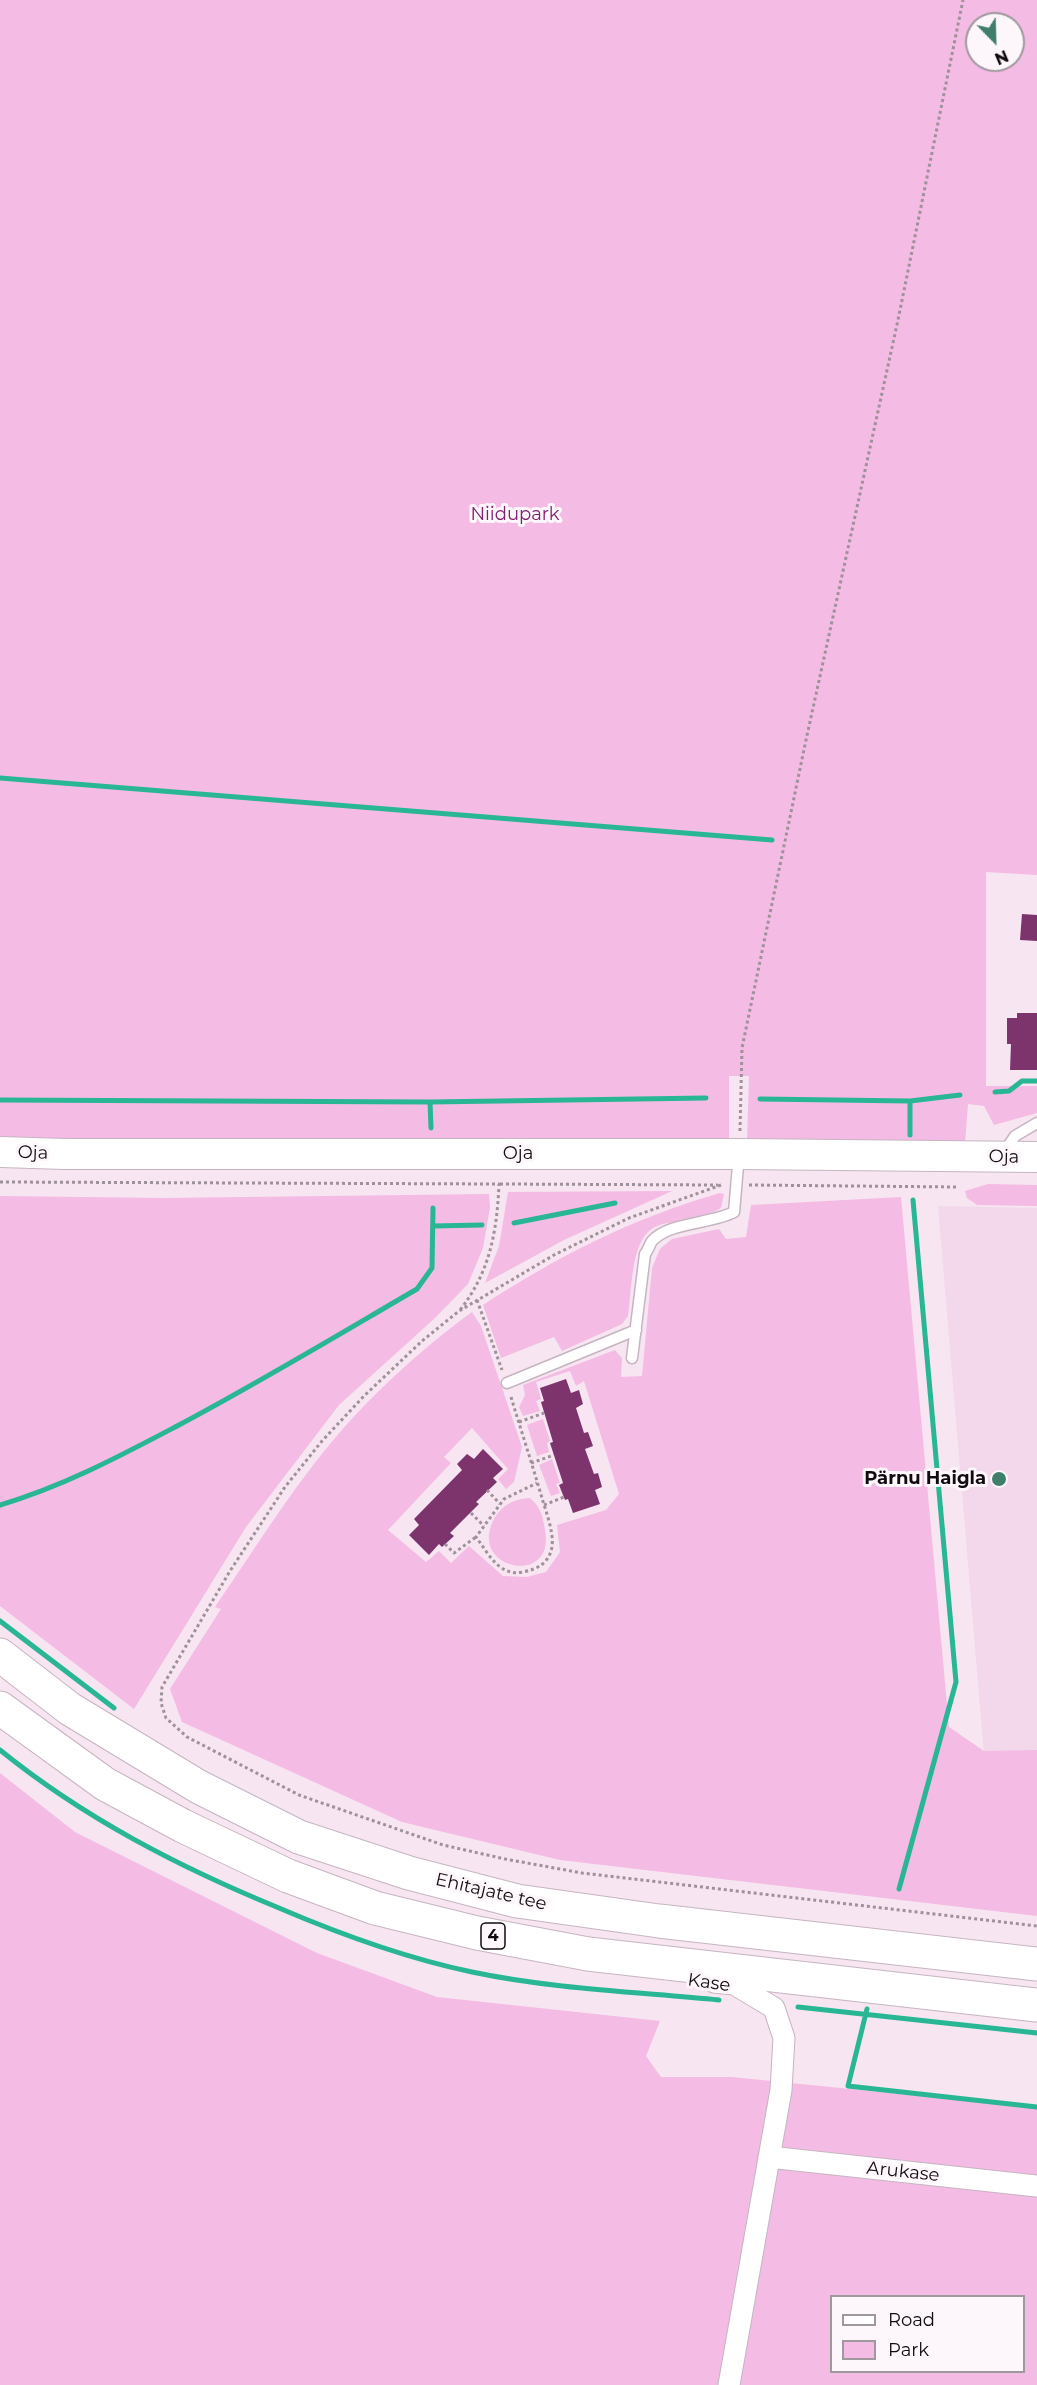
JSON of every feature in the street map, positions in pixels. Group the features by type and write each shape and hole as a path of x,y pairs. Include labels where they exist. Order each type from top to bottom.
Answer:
{"highway":[{"name":"Ehitajate tee","path":"0,1655 70,1709 199,1787 299,1837 409,1873 517,1901 659,1921 1037,1964"},
{"name":"4","path":"0,1708 105,1784 183,1826 288,1876 375,1908 477,1933 588,1954 1037,2005"}],"street":[{"name":"Oja","path":"0,1152 1037,1157"},
{"name":"Kase","path":"375,1908 434,1939 611,1972 734,1984 774,2008 784,2038 781,2090 729,2385"},
{"name":"Arukase","path":"769,2157 1037,2186"}],"lane":[{"path":"1000,1157 1015,1136 1037,1123"},
{"path":"632,1358 645,1254 652,1241 663,1233 676,1227 710,1221 734,1212 739,1154"},
{"path":"507,1383 636,1330"}],"path":[{"path":"740,1105 742,1048 806,740 898,320 963,0"},
{"path":"0,1182 499,1184 492,1239 483,1273 474,1292 459,1311"},
{"path":"722,1185 628,1218 554,1255 477,1300 459,1311 422,1341 364,1396 322,1441 285,1487 230,1571 162,1687 161,1703 166,1718 187,1737 299,1795 443,1845 582,1873 1037,1926"},
{"path":"476,1537 500,1569 517,1573 540,1567 549,1557 552,1545 544,1504 519,1422 477,1300"},
{"path":"519,1422 544,1413"},
{"path":"531,1463 554,1455"},
{"path":"445,1544 454,1554 476,1537 504,1499 537,1483"},
{"path":"487,1490 500,1504"},
{"path":"544,1504 564,1497"},
{"path":"471,1513 484,1526"}],"shaded area":[{"name":"Pärnu Haigla","path":"938,1206 1037,1208 1037,1822 987,1791"}],"green space":[{"name":"Niidupark","path":"0,0 1037,0 1037,875 986,872 986,1086 1037,1086 1037,1113 994,1125 984,1106 968,1104 965,1144 747,1142 749,1076 729,1076 729,1139 0,1138"},
{"path":"988,1184 1037,1185 1037,1206 977,1205 967,1198 965,1191"},
{"path":"672,1191 564,1240 485,1283 499,1246 508,1192"},
{"path":"720,1193 724,1194 721,1208 704,1215 658,1226 645,1235 633,1268 628,1316 622,1324 562,1351 554,1337 501,1358 483,1305 597,1240 657,1214"},
{"path":"489,1194 490,1207 483,1248 468,1284 435,1318 339,1405 246,1527 134,1709 0,1606 0,1196 164,1198"},
{"path":"901,1197 949,1727 984,1751 1037,1750 1037,1916 560,1860 402,1822 182,1722 170,1689 221,1609 215,1607 284,1504 321,1455 362,1408 415,1358 472,1312 481,1326 522,1447 514,1482 506,1489 498,1479 508,1469 472,1428 444,1457 451,1463 388,1530 426,1562 439,1551 451,1563 469,1546 503,1576 527,1577 546,1572 560,1552 557,1525 606,1510 619,1494 584,1381 576,1386 570,1371 536,1382 541,1399 536,1401 540,1411 523,1416 519,1407 525,1395 523,1385 615,1350 622,1358 621,1377 642,1376 652,1268 660,1249 672,1239 719,1229 726,1239 746,1237 751,1205"},
{"path":"543,1419 550,1441 547,1443 549,1452 537,1456 527,1425"},
{"path":"552,1459 560,1483 556,1484 560,1493 551,1496 539,1465"},
{"path":"530,1498 537,1505 542,1517 545,1548 538,1560 527,1565 514,1565 502,1560 493,1551 489,1538 493,1521 504,1507 513,1501"},
{"path":"0,1773 75,1832 317,1953 437,1997 660,2021 646,2056 661,2077 732,2077 1037,2108 1037,2385 0,2385"}],"building":[{"path":"1022,914 1037,915 1037,941 1020,940"},
{"path":"1017,1013 1037,1013 1037,1070 1010,1070 1011,1044 1007,1044 1007,1018 1017,1018"},
{"path":"566,1379 571,1393 579,1390 583,1404 576,1408 584,1433 588,1432 593,1446 585,1449 594,1474 598,1473 602,1487 595,1490 600,1504 573,1513 559,1485 563,1483 550,1443 553,1442 541,1402 544,1401 540,1388"},
{"path":"483,1449 503,1469 493,1478 497,1482 476,1502 479,1504 450,1533 454,1536 442,1547 439,1544 429,1555 409,1535 419,1525 414,1519 462,1470 457,1464 467,1454 474,1459"}],"waterway":[{"path":"0,778 772,840"},
{"path":"995,1092 1009,1091 1022,1081 1037,1081"},
{"path":"760,1099 910,1101 960,1095"},
{"path":"0,1100 430,1102 706,1098"},
{"path":"910,1101 910,1135"},
{"path":"430,1102 431,1128"},
{"path":"899,1889 956,1682 913,1200"},
{"path":"514,1223 615,1203"},
{"path":"0,1505 69,1480 135,1448 239,1392 417,1289 432,1268 433,1208"},
{"path":"433,1226 482,1225"},
{"path":"0,1621 114,1708"},
{"path":"0,1750 65,1798 169,1858 242,1892 374,1945 422,1960 503,1978 719,2000"},
{"path":"798,2007 1037,2033"},
{"path":"867,2009 848,2086 1037,2107"}],"place":[{"name":"Pärnu Haigla","path":"999,1479"}]}
